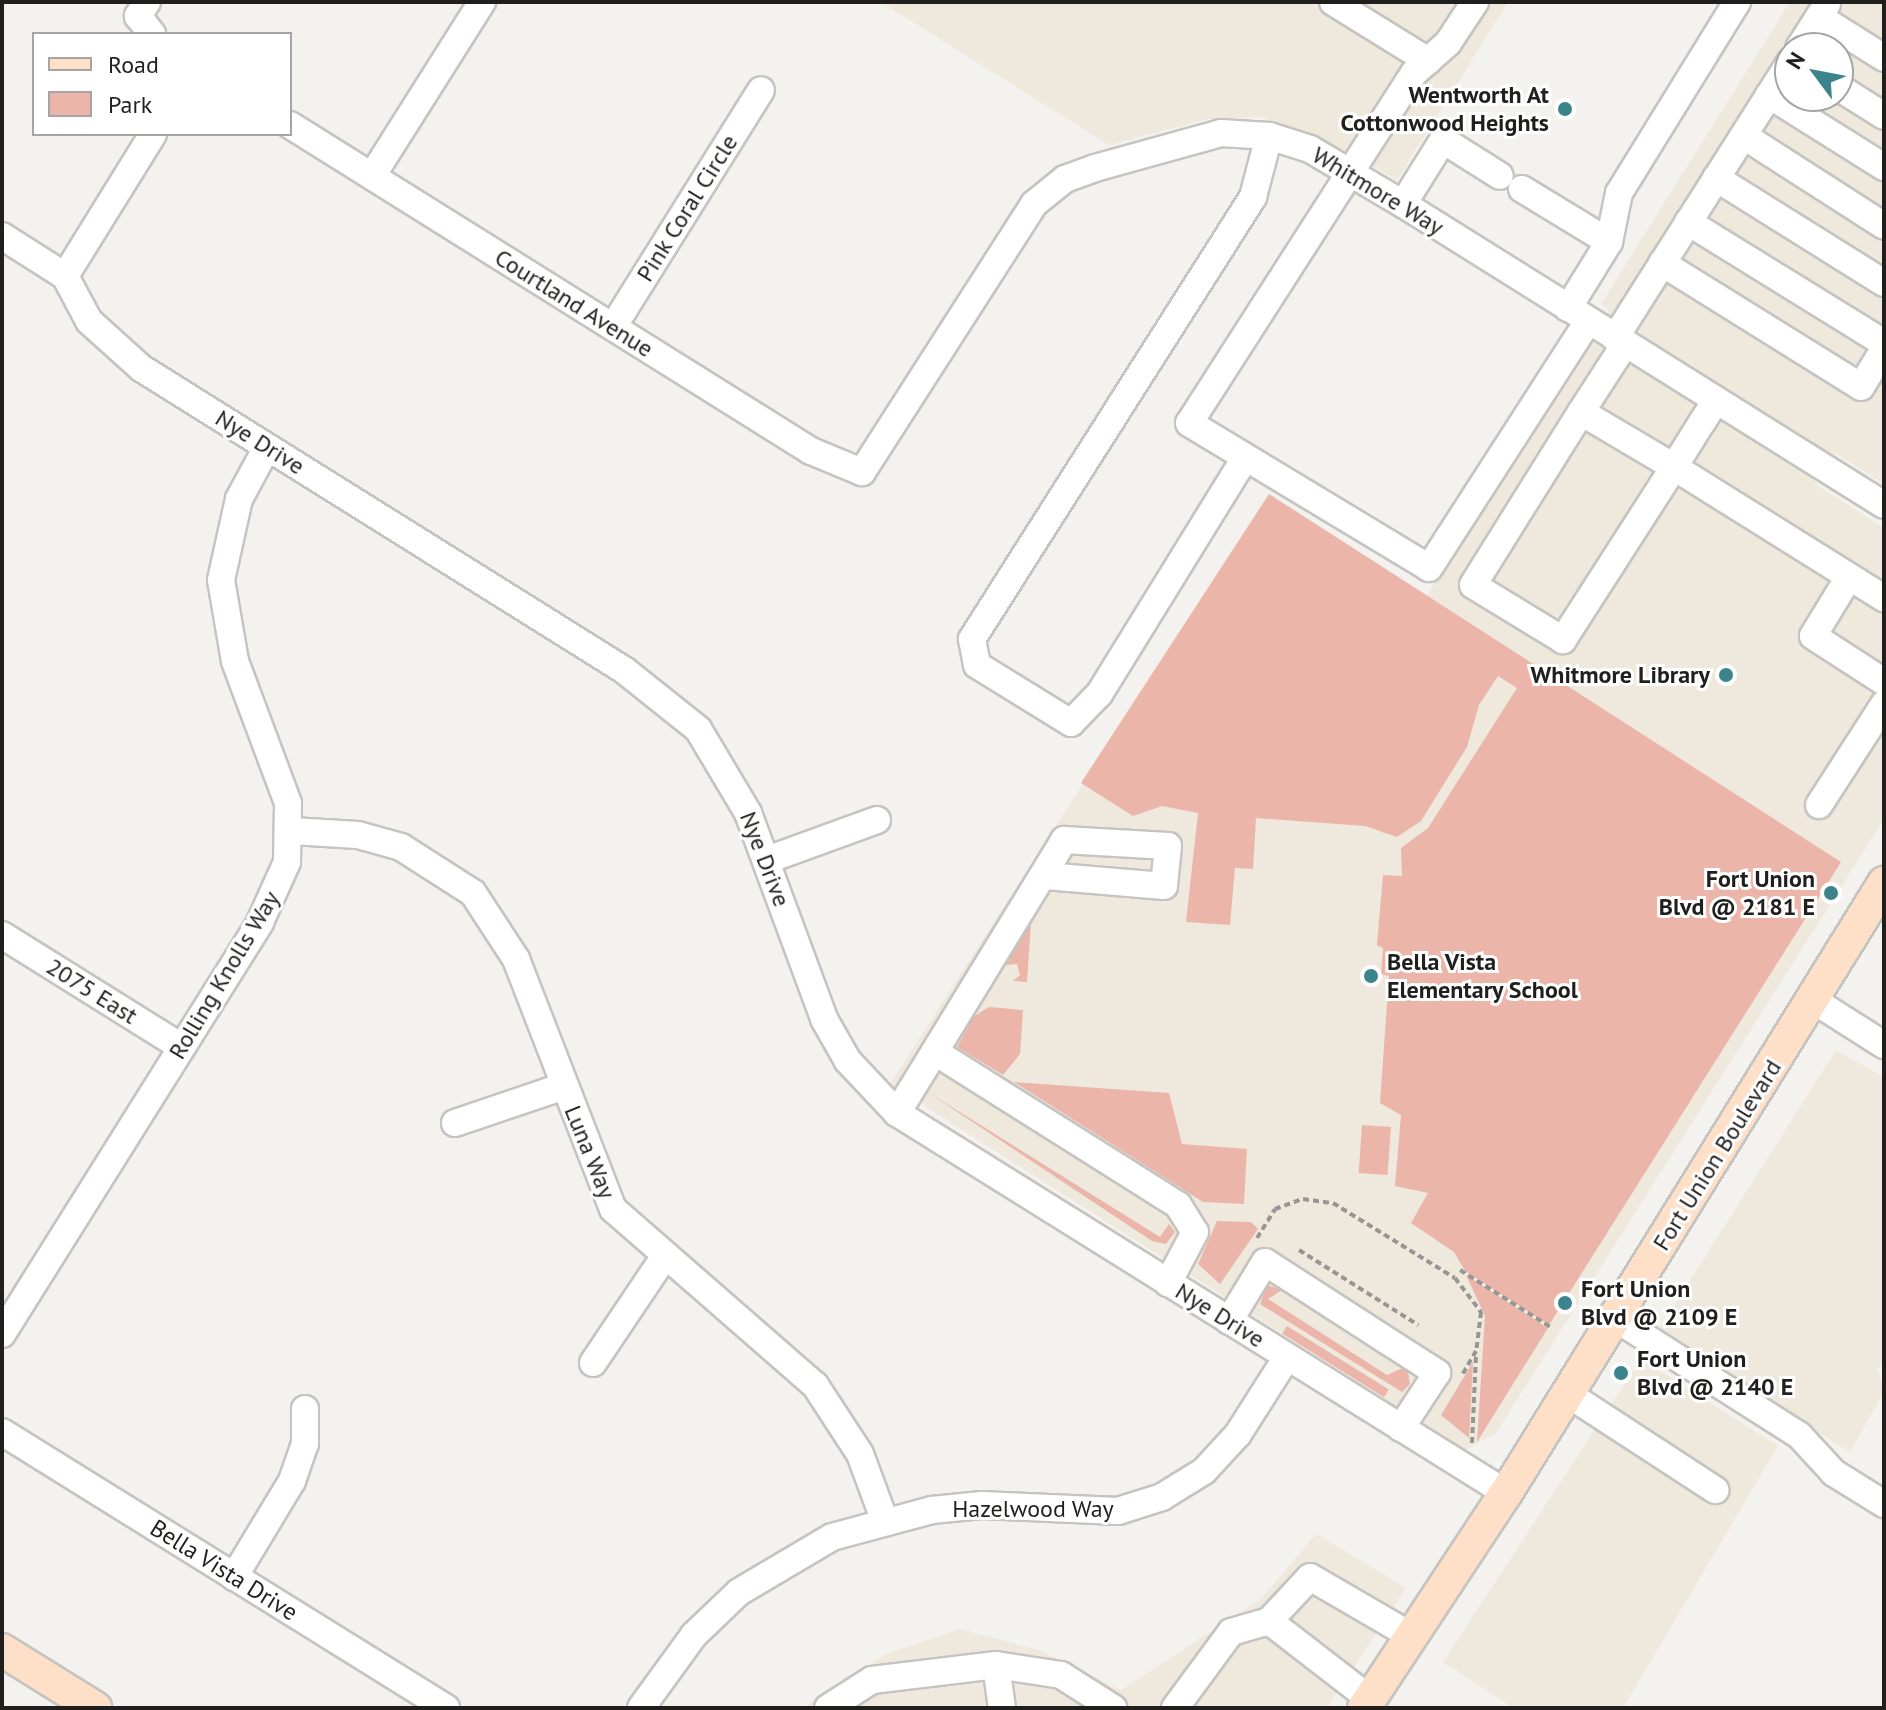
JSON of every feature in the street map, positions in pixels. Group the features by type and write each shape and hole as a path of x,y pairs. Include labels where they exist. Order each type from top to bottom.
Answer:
{"main road":[{"name":"Fort Union Boulevard","path":"1367,1704 1506,1493 1884,883"},
{"path":"2,1650 95,1708"}],"street":[{"path":"372,176 482,2"},
{"path":"1333,2 1428,61"},
{"path":"1475,2 1428,61 1351,173 1189,423 1429,568 1578,314 1609,242 1619,193 1737,2"},
{"path":"1810,32 1824,10 1884,58"},
{"path":"1716,400 1563,640 1473,585 1581,412 1662,263 1774,87"},
{"name":"Pink Coral Circle","path":"613,327 761,90"},
{"path":"1769,95 1884,167"},
{"path":"1854,97 1884,116"},
{"name":"Courtland Avenue","path":"292,126 811,451 862,472"},
{"name":"Whitmore Way","path":"862,472 1034,204 1065,179 1221,133 1269,136 1351,173 1883,503"},
{"path":"65,276 152,136"},
{"path":"1245,458 1099,694 1071,723 977,665 972,639 1253,197 1269,136"},
{"path":"1744,136 1884,226"},
{"path":"1403,204 1443,140 1609,242"},
{"path":"1716,178 1884,283"},
{"path":"1662,263 1861,387 1884,346 1688,222"},
{"name":"Nye Drive","path":"2,236 65,276 110,346 662,696 726,770 767,860 824,1019 848,1061 897,1113 1506,1493"},
{"path":"1581,412 1884,598"},
{"name":"Rolling Knolls Way","path":"2,1334 276,892 292,831 281,778 224,622 227,539 267,447"},
{"path":"1849,577 1813,636 1884,682"},
{"path":"1819,805 1884,704"},
{"path":"767,860 877,820"},
{"name":"Luna Way","path":"292,831 358,835 401,847 473,893 516,959 613,1209 663,1259 815,1385 860,1454 884,1519"},
{"path":"897,1113 1045,876"},
{"name":"2075 East","path":"2,935 181,1047"},
{"path":"1813,1000 1884,1045"},
{"path":"935,1052 1178,1205 1195,1232 1168,1283"},
{"path":"455,1123 564,1086"},
{"path":"593,1363 663,1259"},
{"path":"1229,1321 1265,1262 1437,1373 1401,1428"},
{"path":"1615,1318 1799,1435 1834,1473 1884,1504"},
{"name":"Hazelwood Way","path":"641,1708 694,1635 739,1592 832,1537 884,1519 982,1505 1118,1511 1162,1497 1204,1471 1287,1357"},
{"path":"1568,1394 1715,1490"},
{"path":"234,1577 292,1481 305,1444 305,1409"},
{"name":"Bella Vista Drive","path":"2,1432 446,1708"},
{"path":"1175,1708 1231,1632 1269,1621 1310,1577 1413,1637"},
{"path":"1269,1621 1367,1704"},
{"path":"828,1708 872,1680 996,1665 1061,1675 1105,1702"},
{"path":"996,1665 1002,1708"}],"path":[{"path":"1256,1241 1275,1209 1303,1199 1333,1203 1472,1295 1481,1312 1472,1443"},
{"path":"1299,1250 1418,1325"},
{"path":"1460,1270 1552,1328"},
{"path":"1456,1386 1476,1351"}],"shaded area":[{"path":"881,2 1508,2 1397,180 1325,140 1259,117 1208,119 1109,145"},
{"name":"Bella Vista Elementary School","path":"1790,2 1884,2 1884,484 1835,453 1815,484 1884,528 1884,819 1496,1433 1465,1450 890,1084 1269,494 1427,595 1609,310 1601,304"},
{"path":"1836,1050 1884,1077 1884,1359 1878,1370 1884,1392 1850,1452 1658,1331"},
{"path":"1641,1359 1778,1446 1623,1708 1514,1708 1443,1662"},
{"path":"1316,1534 1406,1588 1327,1708 803,1708 884,1655 960,1629 1039,1650 1121,1690 1261,1599"}],"green space":[{"path":"1269,494 1841,862 1549,1325 1465,1271 1454,1252 1411,1223 1428,1193 1395,1186 1401,1115 1380,1103 1389,976 1381,974 1383,948 1377,945 1383,875 1402,876 1401,848 1428,828 1517,688 1498,676 1479,705 1467,747 1421,821 1397,837 1365,826 1256,818 1253,869 1235,868 1230,925 1186,922 1198,813 1162,806 1133,816 1081,783"},
{"path":"1031,922 1027,982 1013,981 1020,975 1017,964 1006,965"},
{"path":"989,1007 1023,1010 1020,1054 1003,1075 957,1047 973,1017"},
{"path":"1014,1082 1169,1093 1182,1144 1247,1149 1244,1204 1203,1202"},
{"path":"926,1091 1160,1237 1169,1224 1175,1232 1166,1244 1152,1241"},
{"path":"1362,1125 1391,1127 1388,1175 1359,1173"},
{"path":"1217,1221 1251,1222 1258,1229 1220,1284 1198,1264"},
{"path":"1466,1275 1548,1328 1477,1442 1485,1316"},
{"path":"1267,1285 1282,1290 1268,1299 1387,1375 1407,1366 1410,1384 1402,1392 1260,1304"},
{"path":"1287,1326 1389,1390 1384,1397 1282,1334"},
{"path":"1473,1362 1469,1438 1441,1415"}],"place":[{"name":"Wentworth At Cottonwood Heights","path":"1565,109"},
{"name":"Whitmore Library","path":"1726,675"},
{"name":"Fort Union Blvd @ 2181 E","path":"1831,893"},
{"name":"Bella Vista Elementary School","path":"1371,976"},
{"name":"Fort Union Blvd @ 2109 E","path":"1565,1303"},
{"name":"Fort Union Blvd @ 2140 E","path":"1621,1373"}]}
